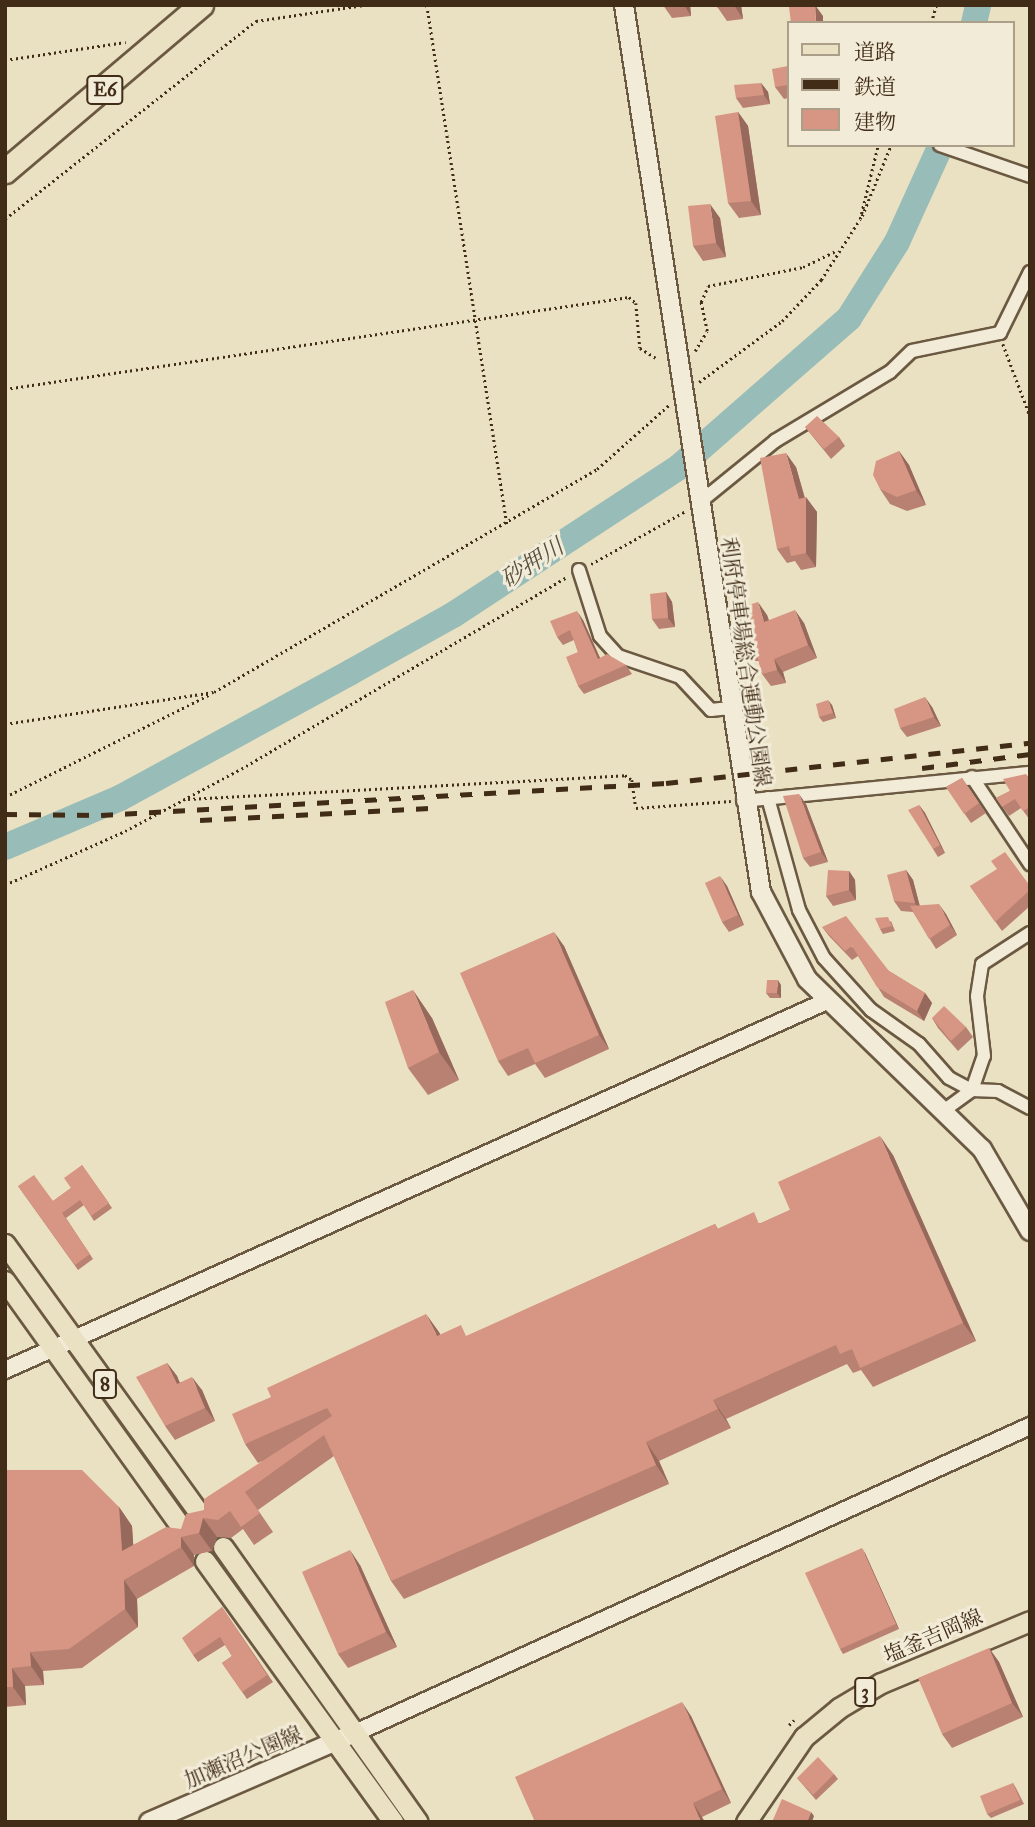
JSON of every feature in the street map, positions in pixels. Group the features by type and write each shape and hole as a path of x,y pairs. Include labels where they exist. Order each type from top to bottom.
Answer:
{"highway":[{"name":"E6","path":"5,171 201,5"}],"main road":[{"name":"利府停車場総合運動公園線","path":"624,5 743,801 770,914 827,1001 946,1109 982,1149 1030,1231"},
{"name":"8","path":"5,1244 206,1523"},
{"name":"8","path":"5,1281 188,1537"},
{"path":"223,1547 418,1822"},
{"path":"205,1561 393,1822"},
{"name":"塩釜吉岡線","path":"746,1822 804,1737 839,1708 881,1683 1030,1620"},
{"name":"加瀬沼公園線","path":"149,1822 355,1732"}],"street":[{"path":"945,147 1030,176"},
{"path":"699,494 775,441 890,372 912,351 1000,333 1030,272"},
{"path":"579,570 600,636 618,656 680,677 711,710 730,708"},
{"path":"743,801 1030,773"},
{"path":"972,777 1030,864"},
{"path":"768,798 783,865 817,948 871,1010 972,1090 998,1091 1030,1108"},
{"path":"946,1109 972,1090 984,1056 977,996 982,964 1030,933"},
{"path":"5,1370 827,1001"},
{"path":"355,1732 1030,1426"}],"path":[{"path":"5,219 256,22 364,5"},
{"path":"427,5 507,524"},
{"path":"5,60 139,41"},
{"path":"860,219 878,147"},
{"path":"5,797 214,692 507,524 597,469 782,321 821,280 860,219 890,147"},
{"path":"695,351 707,331 701,302 708,286 803,267 839,249"},
{"path":"5,389 629,297 636,303 640,348 656,358"},
{"path":"1000,333 1030,416"},
{"path":"5,885 184,799 579,570 699,494"},
{"path":"5,724 214,692"},
{"path":"184,799 625,775 632,780 636,808 743,801"},
{"path":"789,1725 794,1720"}],"building":[{"path":"815,5 816,21 791,21 789,7"},
{"path":"786,66 786,85 775,87 772,69"},
{"path":"761,83 764,95 736,98 734,85"},
{"path":"738,112 751,201 728,203 715,116"},
{"path":"710,204 716,243 693,246 688,206"},
{"path":"817,416 839,437 824,449 805,427"},
{"path":"899,451 916,490 897,497 880,489 873,475 876,461"},
{"path":"786,453 799,499 806,497 806,553 791,556 789,546 777,549 760,458"},
{"path":"666,592 668,618 652,619 650,594"},
{"path":"758,602 764,622 795,610 808,645 774,659 777,670 762,674 755,648 745,648 736,609"},
{"path":"577,611 598,659 607,654 626,665 578,686 566,657 578,652 570,630 557,637 550,621"},
{"path":"925,697 934,717 900,728 894,709"},
{"path":"828,700 833,713 819,717 816,704"},
{"path":"1026,774 1030,779 1030,807 1023,811 1015,799 1002,807 996,798 1010,791 1003,779"},
{"path":"962,778 979,803 964,814 946,787"},
{"path":"799,794 821,852 803,858 783,796"},
{"path":"919,805 940,845 933,849 908,810"},
{"path":"1005,852 1030,886 1030,890 995,922 970,886 997,869 991,861"},
{"path":"828,870 849,871 849,890 826,896"},
{"path":"906,870 915,903 894,901 887,875"},
{"path":"720,876 738,915 722,922 705,883"},
{"path":"939,904 950,925 929,939 910,906"},
{"path":"846,916 889,971 925,993 917,1011 877,987 852,946 845,951 822,927"},
{"path":"888,917 892,926 880,929 875,918"},
{"path":"554,932 599,1035 535,1063 528,1048 498,1061 460,973"},
{"path":"767,980 778,980 777,993 766,993"},
{"path":"413,990 439,1052 408,1068 385,1002"},
{"path":"944,1006 966,1027 951,1041 932,1018"},
{"path":"880,1136 963,1323 860,1368 852,1349 840,1354 836,1345 713,1400 718,1409 646,1442 656,1465 391,1581 324,1435 245,1492 260,1513 241,1527 230,1511 218,1520 203,1518 199,1533 181,1537 181,1547 124,1580 125,1609 69,1649 30,1652 31,1666 12,1668 13,1687 5,1687 5,1470 82,1470 119,1507 122,1551 166,1527 181,1529 186,1514 204,1510 204,1499 332,1416 327,1408 245,1444 232,1414 271,1397 267,1388 426,1314 437,1336 461,1325 466,1336 715,1224 717,1229 754,1212 759,1224 790,1210 778,1182"},
{"path":"82,1165 109,1203 91,1216 80,1200 62,1213 90,1254 75,1265 18,1186 34,1175 53,1201 71,1188 64,1178"},
{"path":"167,1363 177,1384 192,1377 205,1408 165,1426 136,1377"},
{"path":"862,1548 896,1624 840,1649 805,1573"},
{"path":"350,1550 386,1632 338,1654 302,1572"},
{"path":"222,1607 267,1675 242,1692 222,1663 232,1656 220,1637 193,1655 182,1638"},
{"path":"989,1648 1012,1703 942,1734 918,1678"},
{"path":"682,1702 722,1789 693,1803 701,1822 535,1822 515,1777"},
{"path":"818,1757 834,1774 813,1795 797,1778"},
{"path":"1013,1783 1020,1800 987,1814 980,1796"},
{"path":"782,1799 811,1812 807,1822 772,1822"}],"waterway":[{"name":"砂押川","path":"974,21 978,5"},
{"name":"砂押川","path":"5,847 120,798 453,615 679,467 849,318 897,242 940,147"}],"railway":[{"path":"5,814 101,815 666,783 1030,743"},
{"path":"922,768 1030,754"},
{"path":"200,820 430,808"}]}
